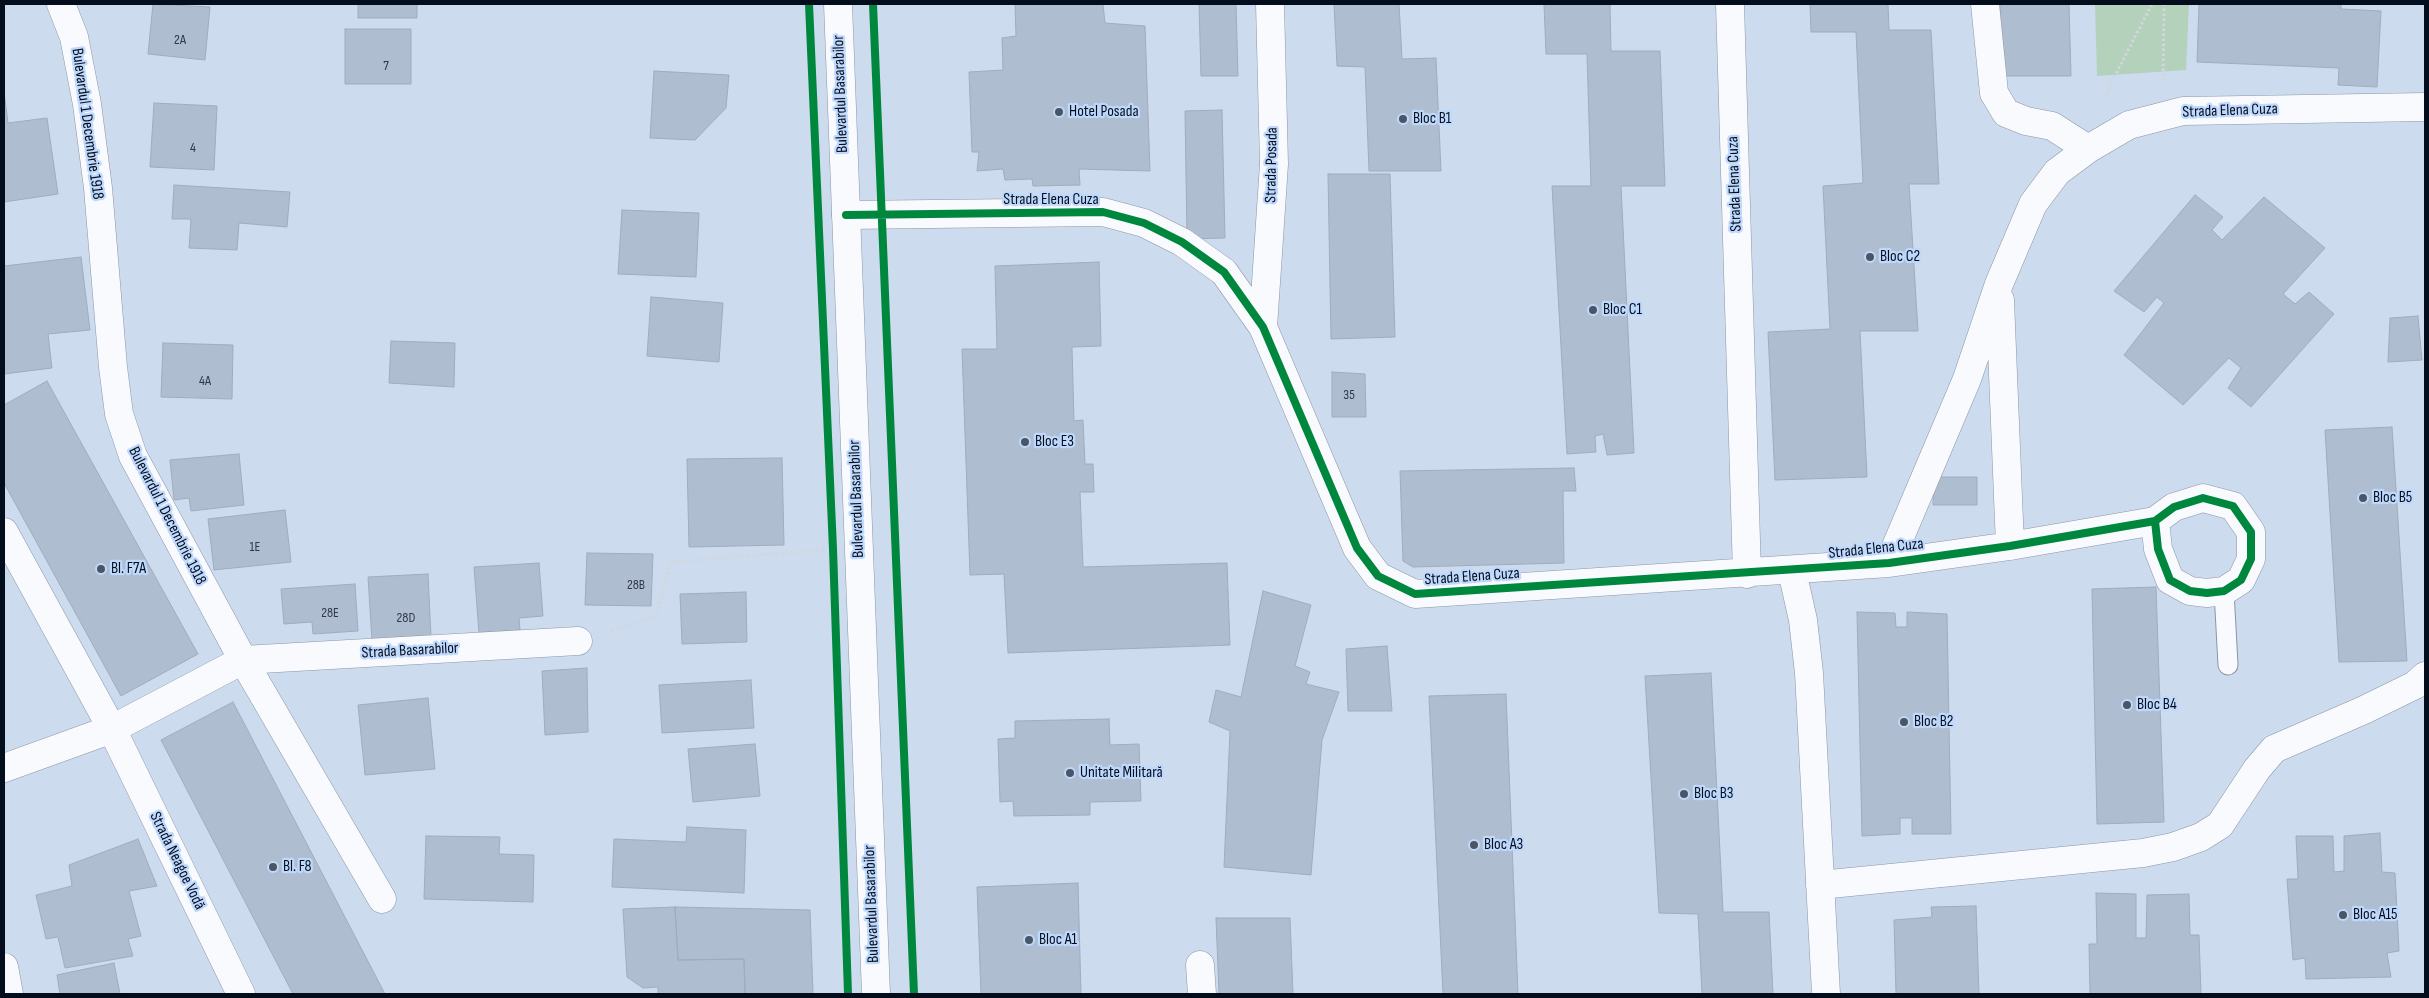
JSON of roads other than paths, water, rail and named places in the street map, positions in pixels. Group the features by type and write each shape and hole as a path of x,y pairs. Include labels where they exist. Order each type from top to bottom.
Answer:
{"street":[{"name":"Bulevardul 1 Decembrie 1918","path":"61,4 74,38 87,104 98,188 113,367 119,414 133,456 243,660 382,899"},
{"name":"Bulevardul Basarabilor","path":"838,4 876,994"},
{"name":"Strada Posada","path":"1262,327 1274,164 1270,4"},
{"name":"Strada Elena Cuza","path":"1730,4 1747,574"},
{"path":"1985,4 1994,93 2006,113 2026,121 2052,126 2088,149"},
{"name":"Strada Elena Cuza","path":"1889,563 1966,379 1999,284 2033,204 2057,172 2088,149 2129,125 2183,111 2425,107"},
{"name":"Strada Elena Cuza","path":"846,215 1093,212 1111,214 1144,223 1182,242 1224,272 1262,327 1357,548 1378,576 1415,594 1747,574 1889,563 2010,546 2155,521 2174,507 2203,498 2233,506 2251,532 2251,559 2241,580 2224,591"},
{"name":"Strada Elena Cuza","path":"1999,284 2010,546"},
{"path":"2155,521 2158,549 2170,580 2190,591 2207,593 2224,591"},
{"name":"Strada Neagoe Vodă","path":"4,532 112,728 241,994"},
{"path":"1792,571 1803,620 1809,673 1826,994"},
{"name":"Strada Basarabilor","path":"243,660 578,641"},
{"path":"4,768 112,728 243,660"},
{"path":"1820,885 2142,853 2173,847 2201,838 2220,825 2257,769 2274,749 2364,710 2415,685 2425,676"},
{"path":"1200,966 1202,994"},
{"path":"4,967 9,994"}],"lane":[{"path":"2224,591 2228,665"}],"place":[{"name":"Hotel Posada","path":"1059,112"},
{"name":"Bloc B1","path":"1403,119"},
{"name":"Bloc C2","path":"1870,257"},
{"name":"Bloc C1","path":"1593,310"},
{"name":"Bloc E3","path":"1025,442"},
{"name":"Bloc B5","path":"2363,498"},
{"name":"Bl. F7A","path":"101,569"},
{"name":"Bloc B4","path":"2127,705"},
{"name":"Bloc B2","path":"1904,722"},
{"name":"Unitate Militară","path":"1070,773"},
{"name":"Bloc B3","path":"1684,794"},
{"name":"Bloc A3","path":"1474,845"},
{"name":"Bl. F8","path":"273,867"},
{"name":"Bloc A15","path":"2343,915"},
{"name":"Bloc A1","path":"1029,940"}]}
